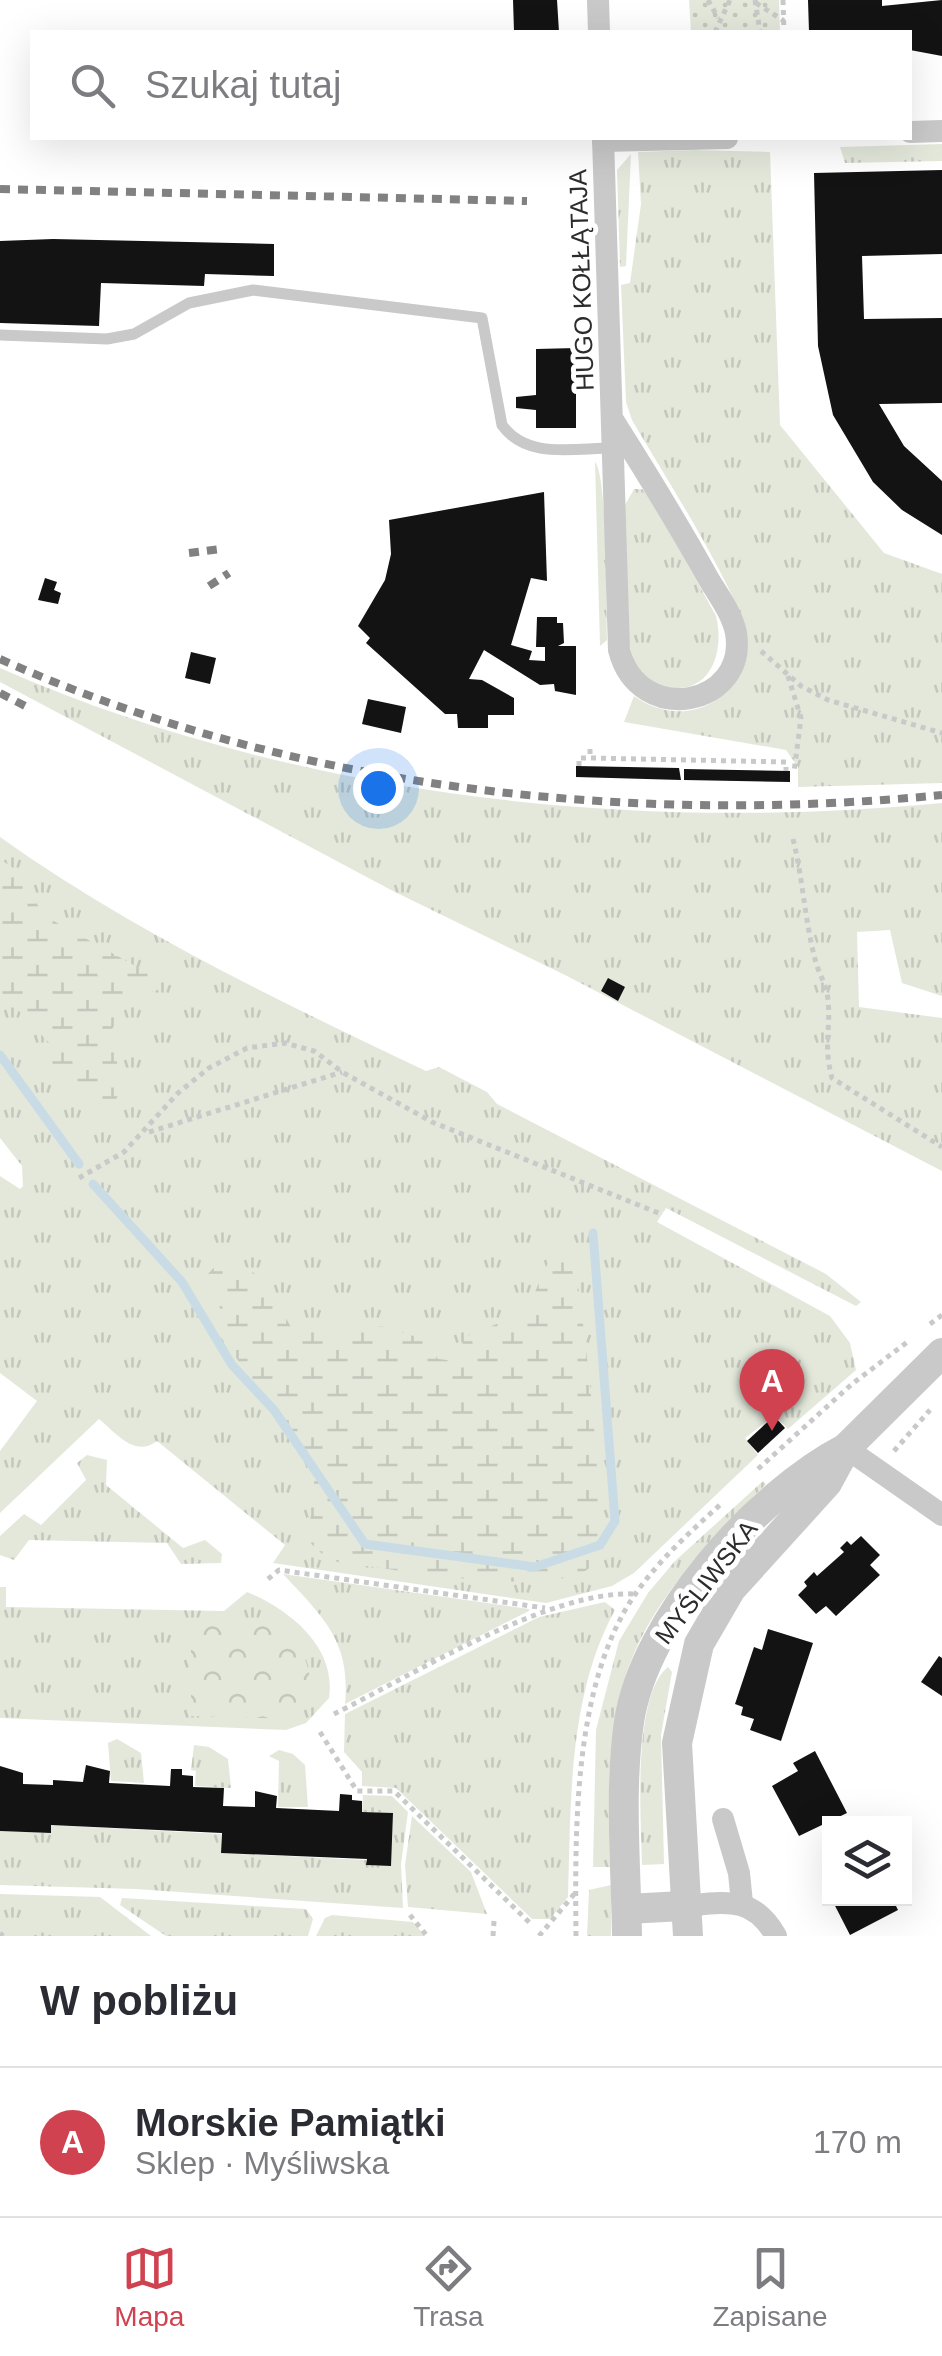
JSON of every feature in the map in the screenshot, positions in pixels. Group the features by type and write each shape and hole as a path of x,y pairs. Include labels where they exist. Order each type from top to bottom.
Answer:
{"street":[{"path":"598,0 599,30"},
{"path":"912,132 942,131"},
{"name":"HUGO KOŁŁĄTAJA","path":"603,140 618,639 626,672 640,687 658,697 699,696 726,676 736,654 736,636 728,612 662,494 613,420"},
{"name":"MYŚLIWSKA","path":"627,1922 629,1720 654,1647 725,1548 776,1494 812,1466 846,1448 942,1353"},
{"path":"846,1448 942,1515"},
{"name":"MYŚLIWSKA","path":"686,1921 677,1742 699,1644 731,1588 827,1483 846,1448"},
{"path":"722,1819 739,1873 742,1904"},
{"path":"627,1922 686,1921 742,1904 757,1909 776,1936"}],"lane":[{"path":"0,335 106,340 134,334 190,303 254,290 482,318 502,424 510,436 538,450 613,448"}],"path":[{"path":"708,0 718,19"},
{"path":"715,30 730,0"},
{"path":"783,0 784,30"},
{"path":"756,2 784,20"},
{"path":"756,2 760,30"},
{"path":"736,636 828,700 942,732"},
{"path":"579,766 579,758 786,762 790,772 801,718 787,673"},
{"path":"590,749 590,758"},
{"path":"683,760 683,768"},
{"path":"792,839 806,887 816,962 826,985 829,1005 824,1048 832,1078 942,1147"},
{"path":"79,1178 108,1164 145,1133 178,1093 247,1048 285,1043 314,1050 342,1072 432,1122 661,1214"},
{"path":"145,1133 342,1072"},
{"path":"852,1384 942,1315"},
{"path":"896,1450 932,1408"},
{"path":"268,1579 279,1570 547,1608"},
{"path":"334,1714 547,1608 635,1594"},
{"path":"320,1732 357,1790 357,1800"},
{"path":"357,1790 394,1792 530,1923"},
{"path":"539,1936 578,1890"},
{"path":"410,1915 427,1936"},
{"path":"494,1921 494,1936"}],"green space":[{"path":"689,0 779,0 780,30 691,30"},
{"path":"942,144 942,161 845,163 840,147"},
{"path":"638,152 770,152 780,425 884,553 942,574 942,783 798,787 798,767 786,750 624,722 634,696 673,711 693,710 713,702 737,677 748,645 734,599 632,420 626,402 621,285 630,283 641,204"},
{"path":"631,154 626,266 620,267 617,170"},
{"path":"595,462 606,545 607,640 600,646"},
{"path":"634,489 642,489 652,499 716,616 716,656 704,678 694,685 681,688 655,683 640,672 633,658 624,567 625,505"},
{"path":"0,668 111,712 226,747 343,775 462,795 582,807 703,813 823,811 942,803 942,996 902,983 890,930 857,932 859,1007 942,1018 942,1171 565,975 393,891 0,682"},
{"path":"0,837 102,904 208,963 426,1071 439,1067 487,1092 497,1104 826,1274 861,1302 856,1306 666,1208 657,1222 830,1316 850,1343 856,1370 788,1429 775,1415 745,1438 758,1455 634,1573 612,1586 546,1603 273,1563 285,1545 157,1441 149,1446 133,1445 99,1419 0,1513 0,1451 37,1401 0,1373 0,1176 20,1189 23,1186 22,1166 0,1138"},
{"path":"0,859 20,873 43,915 170,985 128,1001 111,1031 122,1089 109,1111 63,1087 47,1069 51,1045 18,1010 0,999"},
{"path":"573,1244 597,1470 596,1551 588,1569 567,1578 502,1581 330,1561 308,1541 316,1465 220,1336 223,1315 206,1276 224,1257 249,1269 266,1286 293,1331 382,1326 423,1339 438,1359 456,1361 465,1337 526,1312 555,1247"},
{"path":"87,1455 107,1460 106,1485 183,1548 205,1540 222,1554 221,1563 181,1564 167,1543 29,1540 14,1560 0,1555 0,1536 24,1514 41,1525 86,1480 77,1463"},
{"path":"763,1481 766,1484 683,1574 634,1654 620,1696 612,1744 610,1867 593,1867 596,1730 619,1641 648,1593 675,1561"},
{"path":"283,1574 529,1611 345,1704 346,1682 339,1647 322,1617"},
{"path":"0,1587 6,1587 6,1607 224,1611 247,1592 279,1609 307,1632 325,1662 329,1698 306,1723 286,1730 0,1718"},
{"path":"605,1602 615,1610 588,1678 575,1750 568,1897 550,1919 532,1919 396,1788 362,1786 362,1772 344,1752 345,1714 539,1617"},
{"path":"191,1619 281,1621 304,1657 310,1681 308,1694 292,1719 191,1716"},
{"path":"668,1667 672,1672 661,1735 664,1864 642,1865 640,1790 644,1730 657,1682"},
{"path":"117,1739 141,1753 144,1783 111,1781 108,1743"},
{"path":"194,1745 209,1747 228,1759 231,1788 195,1786 196,1771 191,1770"},
{"path":"279,1750 293,1754 305,1765 308,1807 278,1807 279,1761 269,1756"},
{"path":"363,1795 392,1796 408,1812 401,1864 403,1908 136,1889 0,1885 0,1831 50,1833 51,1825 221,1834 221,1853 366,1860 367,1865 390,1866 393,1813 362,1812"},
{"path":"412,1816 471,1872 487,1914 408,1907 405,1865"},
{"path":"611,1885 611,1936 587,1936 589,1890"},
{"path":"0,1894 100,1897 151,1936 0,1936"},
{"path":"122,1898 306,1909 313,1919 308,1936 166,1936 120,1905"},
{"path":"332,1915 413,1922 425,1936 316,1936 325,1918"}],"building":[{"path":"513,0 557,0 559,30 514,30"},
{"path":"808,0 882,0 882,6 942,0 942,56 912,50 912,30 809,30"},
{"path":"942,170 942,254 862,256 864,319 942,318 942,403 879,404 904,446 942,481 942,535 902,510 873,482 833,415 818,346 814,173"},
{"path":"0,241 274,244 274,276 205,274 204,286 101,283 99,326 0,323"},
{"path":"576,348 576,428 536,428 536,410 516,408 516,397 536,395 536,349"},
{"path":"544,492 547,581 531,578 511,645 532,651 529,660 545,661 545,647 536,647 537,617 557,617 557,623 563,623 564,643 558,646 576,646 576,695 555,691 554,684 540,685 484,650 469,679 482,680 514,698 514,715 488,715 488,728 458,728 457,714 445,714 366,643 370,638 358,626 385,580 391,554 389,520"},
{"path":"45,578 57,582 54,590 61,593 58,604 38,600"},
{"path":"191,652 216,658 210,684 185,678"},
{"path":"368,699 406,707 401,733 362,724"},
{"path":"576,766 679,768 681,780 576,777"},
{"path":"684,769 790,771 790,782 684,780"},
{"path":"608,978 625,987 618,1001 601,991"},
{"path":"774,1416 785,1428 758,1453 747,1441"},
{"path":"861,1536 880,1555 870,1565 880,1575 836,1616 826,1606 816,1614 798,1595 807,1586 804,1582 844,1552 840,1548 847,1541 851,1545"},
{"path":"768,1629 813,1643 781,1741 750,1730 754,1719 741,1715 743,1707 735,1704 754,1647 762,1650"},
{"path":"939,1656 942,1658 942,1696 921,1682"},
{"path":"815,1751 847,1813 822,1816 822,1825 799,1836 772,1786 798,1771 793,1763"},
{"path":"86,1765 110,1771 109,1783 170,1786 171,1769 182,1769 182,1775 193,1776 193,1787 224,1788 223,1806 255,1807 255,1791 277,1796 276,1808 339,1811 340,1794 352,1795 352,1800 362,1801 362,1812 393,1813 391,1866 366,1865 367,1859 221,1853 222,1833 51,1825 51,1833 0,1831 0,1766 23,1773 23,1784 53,1785 53,1780 83,1782"},
{"path":"835,1906 896,1906 898,1910 850,1935"}],"waterway":[{"path":"0,1055 79,1164"},
{"path":"93,1184 182,1282 232,1365 274,1410 365,1544 535,1567 600,1545 615,1521 593,1233"}],"railway":[{"path":"0,189 527,201"},
{"path":"189,553 221,549"},
{"path":"209,586 229,573"},
{"path":"0,659 111,703 225,739 343,767 462,787 582,800 703,805 823,803 942,795"},
{"path":"0,693 31,709"}],"place":[{"name":"Morskie Pamiątki","path":"772,1431"}]}
